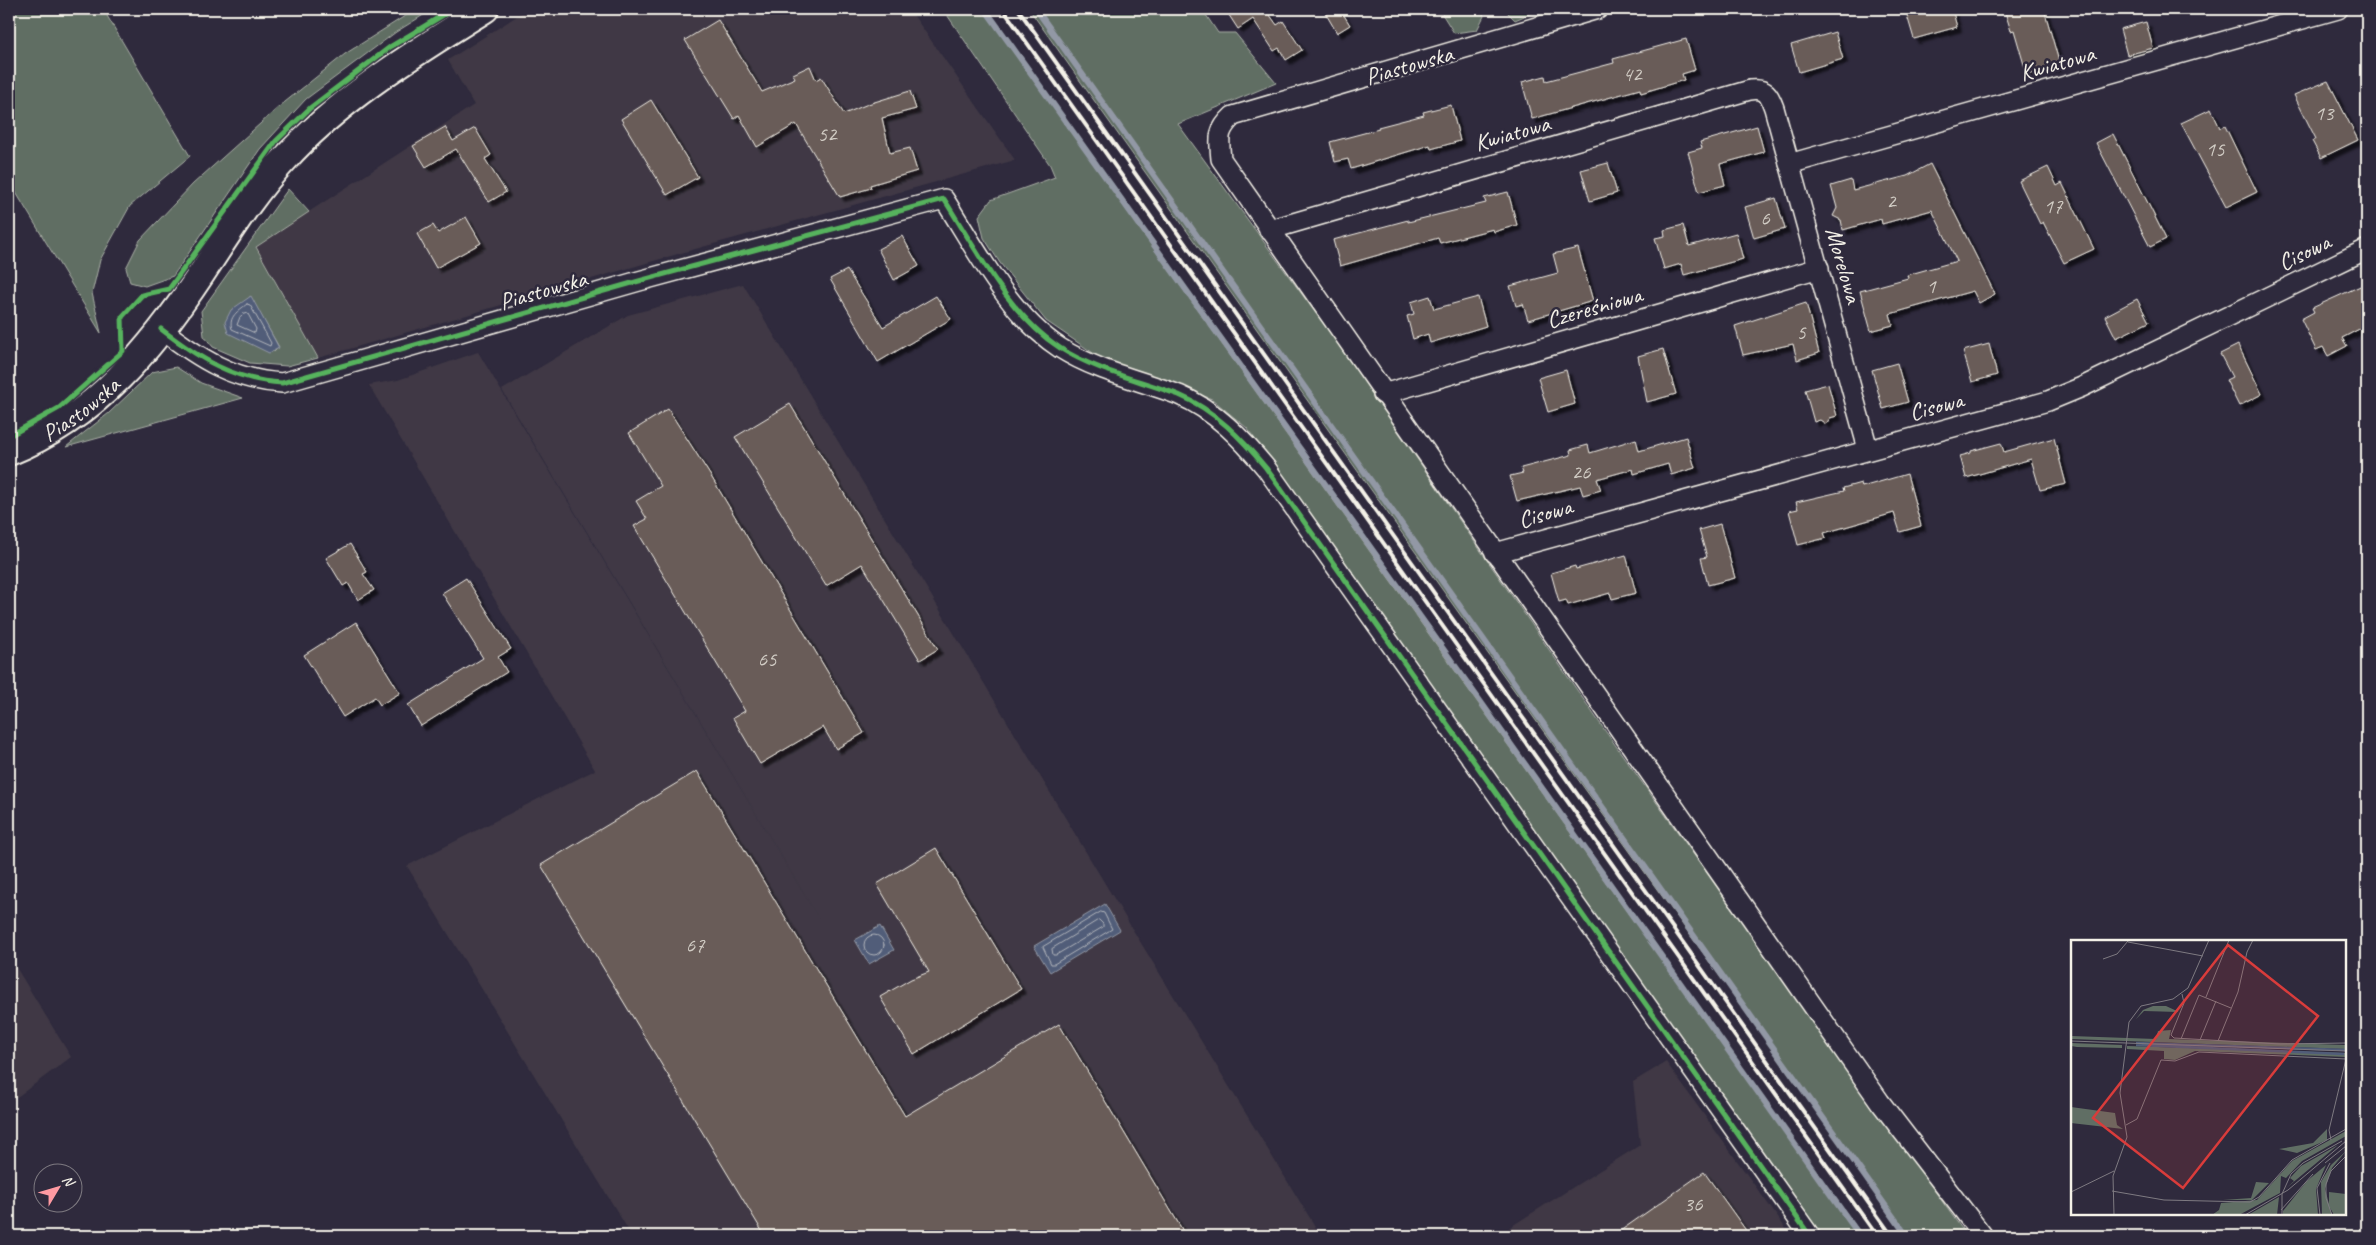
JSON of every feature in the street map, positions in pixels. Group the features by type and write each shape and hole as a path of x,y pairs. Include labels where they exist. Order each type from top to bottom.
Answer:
{"street":[{"name":"Piastowska","path":"9,452 65,424 107,390 137,360 161,329 264,182 307,135 396,65 486,9"},
{"name":"Piastowska","path":"1269,230 1221,159 1219,137 1223,125 1233,116 1598,9"},
{"name":"Kwiatowa","path":"1789,164 2338,9"},
{"name":"Kwiatowa","path":"1269,230 1750,90 1763,90 1769,94"},
{"name":"Morelowa","path":"1769,94 1868,449"},
{"name":"Piastowska","path":"161,329 206,362 247,378 282,383 639,281 944,199 1013,304 1034,328 1059,348 1089,364 1181,396 1229,427 1253,453 1810,1236"},
{"path":"1269,230 1880,1102 1982,1236"},
{"name":"Cisowa","path":"1495,553 2048,401 2082,387 2367,249"},
{"name":"Czereśniowa","path":"1383,394 1819,268"}],"shaded area":[{"path":"528,9 909,9 1015,160 688,251 318,358 256,246 474,105 448,60"},
{"path":"743,284 1136,935 1321,1236 632,1236 407,866 595,770 369,385 398,380 478,352 822,924 502,390 628,315"},
{"path":"9,956 71,1057 9,1103"},
{"path":"1666,1062 1791,1236 1496,1236 1640,1145 1633,1082"}],"green space":[{"path":"9,9 103,9 190,156 130,206 100,260 92,293 101,333 9,181"},
{"path":"416,9 433,9 396,32 306,99 260,149 173,276 145,286 130,282 126,268 140,240 193,184 280,106 345,54"},
{"path":"943,9 983,9 1630,916 1863,1236 1823,1236 1247,428 1212,399 1102,359 1046,321 1000,263 984,238 979,216 991,200 1055,177 1050,165"},
{"path":"1029,9 1097,9 1102,16 1116,9 1202,9 1218,33 1235,33 1276,83 1178,124 1328,330 1606,732 1967,1236 1909,1236 1577,777"},
{"path":"1439,9 1482,9 1484,16 1477,30 1454,33"},
{"path":"1504,9 1541,9 1515,20"},
{"path":"288,189 309,212 256,247 318,358 287,366 250,363 213,347 204,336 201,311","holes":["250,296 279,347 274,352"]},
{"path":"176,367 201,383 243,398 66,447 109,413 152,372"}],"water":[{"path":"251,296 279,348 269,353 228,333 225,322 231,310"},
{"path":"1105,904 1120,930 1050,972 1034,946"},
{"path":"880,926 894,950 869,964 855,940"}],"building":[{"path":"1225,9 1270,9 1267,11 1277,25 1283,21 1302,50 1286,60 1279,48 1274,51 1253,19 1238,29"},
{"path":"1323,9 1340,9 1350,25 1337,33"},
{"path":"1917,9 1952,9 1957,27 1914,39 1906,12"},
{"path":"2004,9 2044,9 2060,65 2027,75 2014,30 2011,31"},
{"path":"718,20 762,92 795,78 793,74 810,66 816,80 821,77 844,114 868,104 910,91 916,109 882,118 890,153 910,148 917,171 870,185 871,188 840,197 796,124 757,147 739,115 734,119 685,40"},
{"path":"2146,22 2153,48 2127,55 2120,29"},
{"path":"1835,32 1843,59 1799,72 1791,45"},
{"path":"1686,39 1695,70 1682,74 1684,80 1641,93 1640,89 1532,119 1522,82 1545,76 1546,81 1614,63 1613,59"},
{"path":"2328,81 2358,140 2321,158 2312,141 2316,139 2294,95"},
{"path":"651,100 698,177 667,195 621,119"},
{"path":"1451,105 1460,141 1431,149 1430,145 1351,169 1348,159 1335,162 1330,142 1379,129 1378,127 1424,115 1423,112"},
{"path":"2211,109 2220,128 2225,126 2257,192 2226,207 2181,123"},
{"path":"1757,126 1764,152 1720,164 1725,185 1699,192 1688,152 1702,148 1700,142"},
{"path":"445,127 453,141 475,128 491,155 485,159 506,192 489,202 456,149 426,167 413,146"},
{"path":"2113,134 2166,239 2150,247 2096,143"},
{"path":"1608,163 1617,193 1590,201 1581,170"},
{"path":"1930,164 1995,294 1979,303 1973,291 1890,314 1893,325 1871,331 1860,291 1908,278 1907,275 1957,261 1932,210 1882,224 1881,219 1843,230 1841,220 1833,216 1837,208 1831,186 1851,180 1853,190 1907,176"},
{"path":"2048,167 2057,186 2062,183 2094,249 2064,263 2043,222 2040,224 2019,181"},
{"path":"1508,192 1517,225 1494,232 1493,229 1440,243 1438,238 1340,266 1333,240 1408,220 1408,222 1486,203 1484,198"},
{"path":"1776,198 1785,229 1754,238 1745,207"},
{"path":"466,217 481,243 436,268 417,234 433,225 438,233"},
{"path":"1683,225 1689,246 1736,233 1743,259 1684,275 1681,264 1664,269 1655,238 1665,236 1664,230"},
{"path":"902,236 919,266 894,280 878,249"},
{"path":"1578,248 1593,301 1528,320 1523,304 1516,306 1510,286 1558,273 1553,254"},
{"path":"847,270 883,327 936,296 951,319 878,362 830,279"},
{"path":"2367,283 2367,325 2342,338 2347,346 2328,356 2323,347 2316,350 2301,319 2314,312 2312,308"},
{"path":"1430,296 1434,309 1478,297 1486,326 1430,343 1428,334 1413,339 1407,316 1414,314 1411,302"},
{"path":"2137,299 2149,322 2116,338 2105,316"},
{"path":"1806,303 1819,353 1797,360 1793,344 1743,355 1735,326"},
{"path":"1989,344 1997,375 1972,382 1963,351"},
{"path":"2238,345 2262,394 2239,406 2226,380 2232,377 2220,354"},
{"path":"1663,349 1676,394 1647,402 1638,356"},
{"path":"1897,363 1908,402 1883,409 1872,370"},
{"path":"1566,370 1575,404 1548,412 1538,378"},
{"path":"1828,384 1837,416 1830,418 1826,424 1820,420 1814,422 1805,390"},
{"path":"790,404 938,649 920,660 862,564 826,586 735,437"},
{"path":"668,409 712,478 864,733 836,749 823,727 760,764 733,718 745,711 634,526 647,519 636,501 661,486 629,433"},
{"path":"1686,437 1695,468 1671,475 1668,464 1634,474 1633,469 1597,479 1601,490 1583,495 1580,486 1517,501 1510,476 1523,473 1521,468 1571,455 1570,450 1588,445 1590,453 1636,439 1639,451"},
{"path":"2054,438 2066,484 2040,490 2031,459 1966,478 1960,456 1971,453 1971,451 2001,443 2004,452"},
{"path":"1907,474 1921,526 1900,532 1894,513 1824,533 1826,538 1798,545 1789,511 1798,509 1796,502 1844,491 1843,488 1861,483 1862,487"},
{"path":"1720,524 1735,578 1708,585 1701,558 1707,557 1699,530"},
{"path":"350,544 367,572 363,574 374,590 358,600 348,583 343,586 326,558"},
{"path":"1626,555 1636,593 1612,599 1610,593 1568,605 1566,600 1559,602 1551,573 1575,566 1576,569"},
{"path":"466,578 511,649 498,657 507,672 421,726 408,705 483,658 442,593"},
{"path":"356,622 400,693 380,705 375,697 343,717 304,655"},
{"path":"697,771 905,1116 1059,1024 1186,1236 765,1236 541,865"},
{"path":"936,848 1021,989 914,1054 880,997 911,979 929,972 877,884"},
{"path":"1704,1172 1750,1236 1613,1236"}],"waterway":[{"path":"985,9 1429,629 1860,1236"},
{"path":"1036,9 1907,1236"}],"railway":[{"path":"1003,9 1877,1236"},
{"path":"1018,9 1892,1236"}],"cycle path":[{"path":"9,436 59,408 123,351 122,317 142,295 169,289 276,141 310,108 390,47 453,9"},
{"path":"161,329 189,350 232,373 248,378 282,383 639,281 944,199 1009,300 1042,334 1060,348 1088,363 1192,401 1227,426 1266,468 1810,1236"}]}
